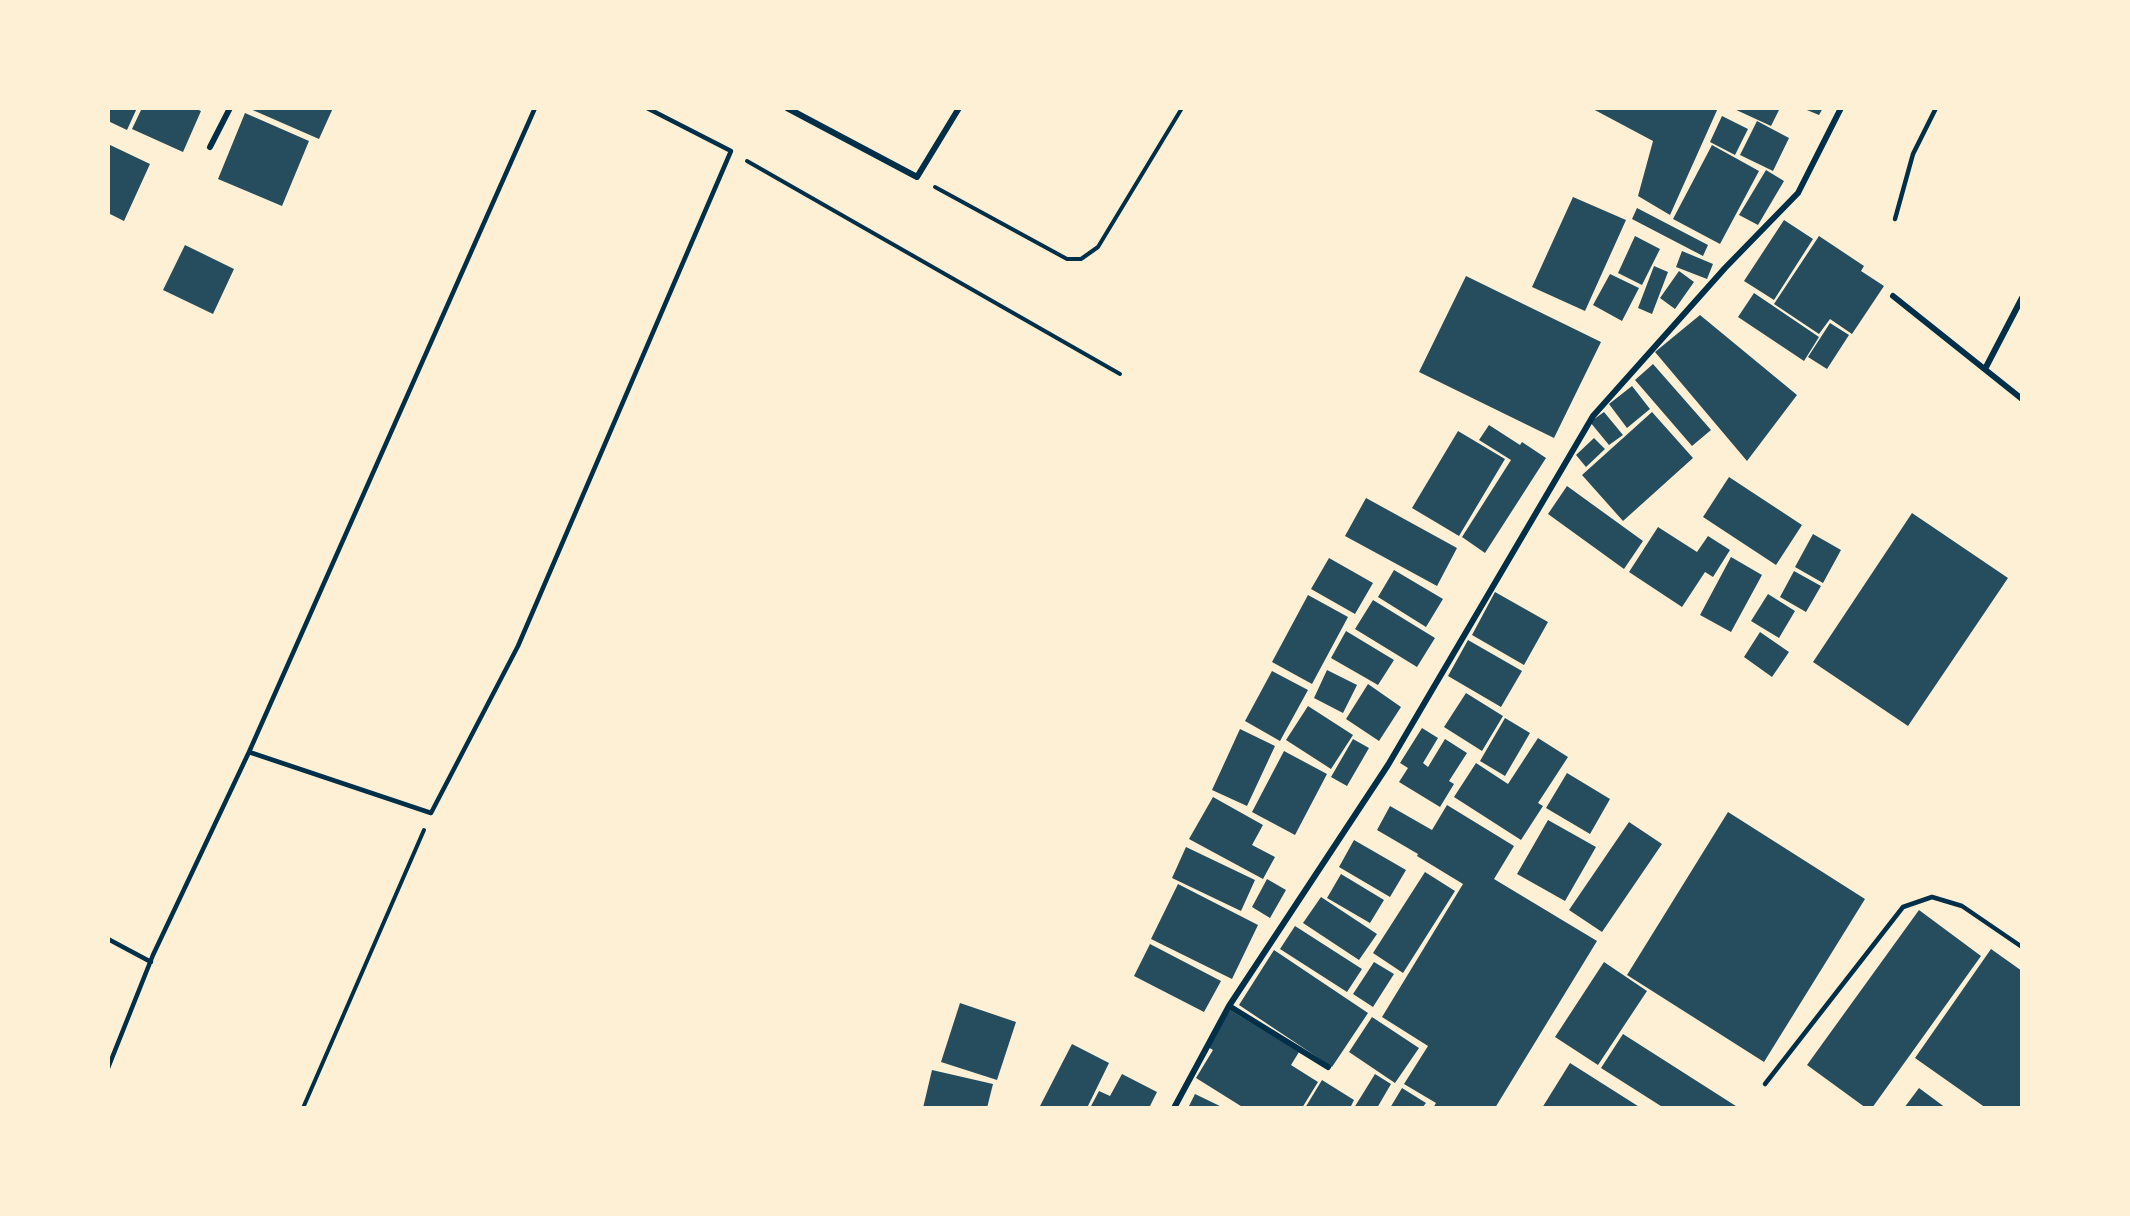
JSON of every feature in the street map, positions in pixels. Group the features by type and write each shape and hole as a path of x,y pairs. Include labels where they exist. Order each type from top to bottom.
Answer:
{"street":[{"path":"210,147 230,108"},
{"path":"787,108 917,177 959,108"},
{"path":"1174,1108 1229,1006 1388,765 1593,416 1725,268 1798,193 1841,108"},
{"path":"1893,296 2022,399"},
{"path":"1985,369 2022,298"},
{"path":"1229,1006 1328,1067"}],"lane":[{"path":"108,1068 151,962 249,752 535,108"},
{"path":"249,752 431,813 518,646 731,152 646,108"},
{"path":"1895,219 1913,154 1936,108"},
{"path":"1765,1084 1903,907 1932,897 1962,906 2022,947"},
{"path":"108,939 151,962"}],"path":[{"path":"917,177 1067,259 1081,259 1098,247 1182,108"},
{"path":"731,152 1120,374"},
{"path":"303,1108 431,813"}],"building":[{"path":"108,108 137,108 127,130 108,121"},
{"path":"142,108 194,108 201,111 183,152 132,129"},
{"path":"248,108 333,108 319,139"},
{"path":"1591,108 1718,108 1670,215 1638,196 1653,141"},
{"path":"1732,108 1780,108 1771,126"},
{"path":"1802,108 1823,108 1819,115"},
{"path":"245,113 309,141 282,206 218,179"},
{"path":"1722,116 1748,129 1735,155 1710,142"},
{"path":"1757,121 1789,138 1773,171 1740,155"},
{"path":"108,144 150,164 124,221 108,213"},
{"path":"1712,145 1759,171 1720,244 1673,219"},
{"path":"1766,170 1784,181 1758,225 1739,215"},
{"path":"1573,197 1626,220 1585,311 1532,287"},
{"path":"1637,208 1708,245 1703,256 1632,219"},
{"path":"1784,220 1813,239 1774,300 1744,281"},
{"path":"1635,236 1660,249 1642,285 1618,273"},
{"path":"1819,236 1864,266 1861,271 1884,286 1852,334 1830,319 1819,334 1774,304"},
{"path":"185,245 234,269 213,314 163,290"},
{"path":"1682,251 1713,264 1707,279 1676,267"},
{"path":"1654,266 1668,272 1652,314 1638,308"},
{"path":"1679,271 1694,282 1675,309 1660,298"},
{"path":"1610,274 1639,288 1622,321 1593,305"},
{"path":"1466,276 1601,342 1554,438 1419,372"},
{"path":"1754,293 1819,337 1804,361 1738,317"},
{"path":"1700,315 1797,395 1747,461 1655,352"},
{"path":"1830,323 1849,335 1827,369 1808,357"},
{"path":"1653,364 1711,430 1692,446 1635,380"},
{"path":"1632,386 1650,409 1627,428 1609,404"},
{"path":"1604,412 1623,435 1609,445 1590,422"},
{"path":"1652,412 1693,458 1623,521 1582,475"},
{"path":"1489,425 1520,445 1522,442 1546,458 1485,553 1462,537 1511,460 1479,440"},
{"path":"1458,431 1505,459 1459,536 1412,508"},
{"path":"1594,438 1605,449 1586,467 1576,455"},
{"path":"1729,477 1802,525 1776,565 1703,517"},
{"path":"1567,486 1643,541 1624,569 1548,514"},
{"path":"1366,498 1457,548 1437,586 1345,536"},
{"path":"1912,513 2008,578 1908,726 1813,662"},
{"path":"1658,527 1697,552 1708,536 1730,550 1713,577 1705,572 1682,607 1629,572"},
{"path":"1813,534 1841,550 1823,583 1795,567"},
{"path":"1731,557 1762,575 1731,632 1700,615"},
{"path":"1329,558 1373,583 1355,614 1311,589"},
{"path":"1394,570 1443,599 1426,627 1378,597"},
{"path":"1794,571 1821,586 1806,612 1780,597"},
{"path":"1495,592 1548,622 1524,665 1472,635"},
{"path":"1768,594 1795,611 1779,638 1751,621"},
{"path":"1308,595 1348,617 1312,684 1272,662"},
{"path":"1373,600 1435,638 1417,667 1355,629"},
{"path":"1346,631 1394,660 1378,685 1331,658"},
{"path":"1760,632 1789,652 1772,677 1744,657"},
{"path":"1468,640 1522,671 1501,707 1448,676"},
{"path":"1327,670 1357,685 1343,713 1314,698"},
{"path":"1272,671 1308,690 1280,741 1245,721"},
{"path":"1368,684 1401,707 1379,741 1346,719"},
{"path":"1466,693 1503,716 1482,751 1444,727"},
{"path":"1308,706 1353,735 1331,769 1286,740"},
{"path":"1505,718 1530,733 1505,776 1480,761"},
{"path":"1422,728 1438,738 1423,763 1428,767 1445,739 1467,753 1449,781 1454,784 1440,807 1399,782 1408,768 1400,763"},
{"path":"1240,729 1275,746 1247,806 1212,790"},
{"path":"1538,738 1568,757 1538,803 1543,806 1521,840 1454,797 1476,763 1508,784"},
{"path":"1353,739 1369,748 1347,786 1331,777"},
{"path":"1284,751 1327,774 1295,835 1252,812"},
{"path":"1567,773 1610,799 1590,834 1546,808"},
{"path":"1213,797 1263,825 1252,845 1275,857 1263,879 1189,839"},
{"path":"1447,805 1514,846 1494,879 1597,941 1495,1108 1433,1108 1436,1103 1404,1084 1428,1046 1382,1017 1463,884 1377,830 1390,806 1432,830"},
{"path":"1728,812 1865,899 1764,1062 1627,975"},
{"path":"1548,820 1596,847 1565,901 1517,874"},
{"path":"1629,822 1662,844 1602,932 1569,910"},
{"path":"1354,840 1406,870 1390,897 1339,867"},
{"path":"1186,847 1255,880 1241,911 1172,878"},
{"path":"1425,872 1455,891 1403,973 1373,953"},
{"path":"1341,874 1384,900 1370,923 1327,898"},
{"path":"1267,879 1286,890 1270,918 1252,907"},
{"path":"1178,884 1258,925 1232,979 1151,939"},
{"path":"1321,897 1377,934 1359,960 1303,923"},
{"path":"1919,910 1981,956 1872,1108 1866,1108 1807,1065"},
{"path":"1295,926 1362,969 1347,992 1280,949"},
{"path":"1150,944 1221,981 1204,1012 1134,976"},
{"path":"1991,949 2022,971 2022,1108 1986,1108 1915,1058"},
{"path":"1274,950 1368,1013 1332,1067 1239,1005"},
{"path":"1374,962 1394,974 1373,1007 1353,994"},
{"path":"1604,962 1647,991 1598,1065 1555,1037"},
{"path":"960,1003 1016,1022 997,1080 941,1062"},
{"path":"1230,1010 1299,1052 1291,1065 1318,1082 1302,1108 1276,1106 1274,1108 1244,1108 1196,1078 1213,1050 1208,1047"},
{"path":"1372,1017 1419,1048 1395,1083 1349,1052"},
{"path":"1623,1034 1739,1108 1664,1108 1601,1068"},
{"path":"1072,1044 1109,1063 1087,1108 1039,1108"},
{"path":"1570,1063 1641,1108 1542,1108"},
{"path":"932,1070 993,1084 987,1108 923,1108"},
{"path":"1122,1074 1157,1092 1149,1108 1090,1108 1099,1091 1110,1096"},
{"path":"1375,1074 1391,1084 1377,1108 1354,1108"},
{"path":"1322,1080 1354,1100 1350,1108 1305,1108"},
{"path":"1402,1088 1426,1103 1422,1108 1390,1108"},
{"path":"1919,1088 1946,1108 1904,1108"},
{"path":"1195,1094 1224,1108 1188,1108"}]}
